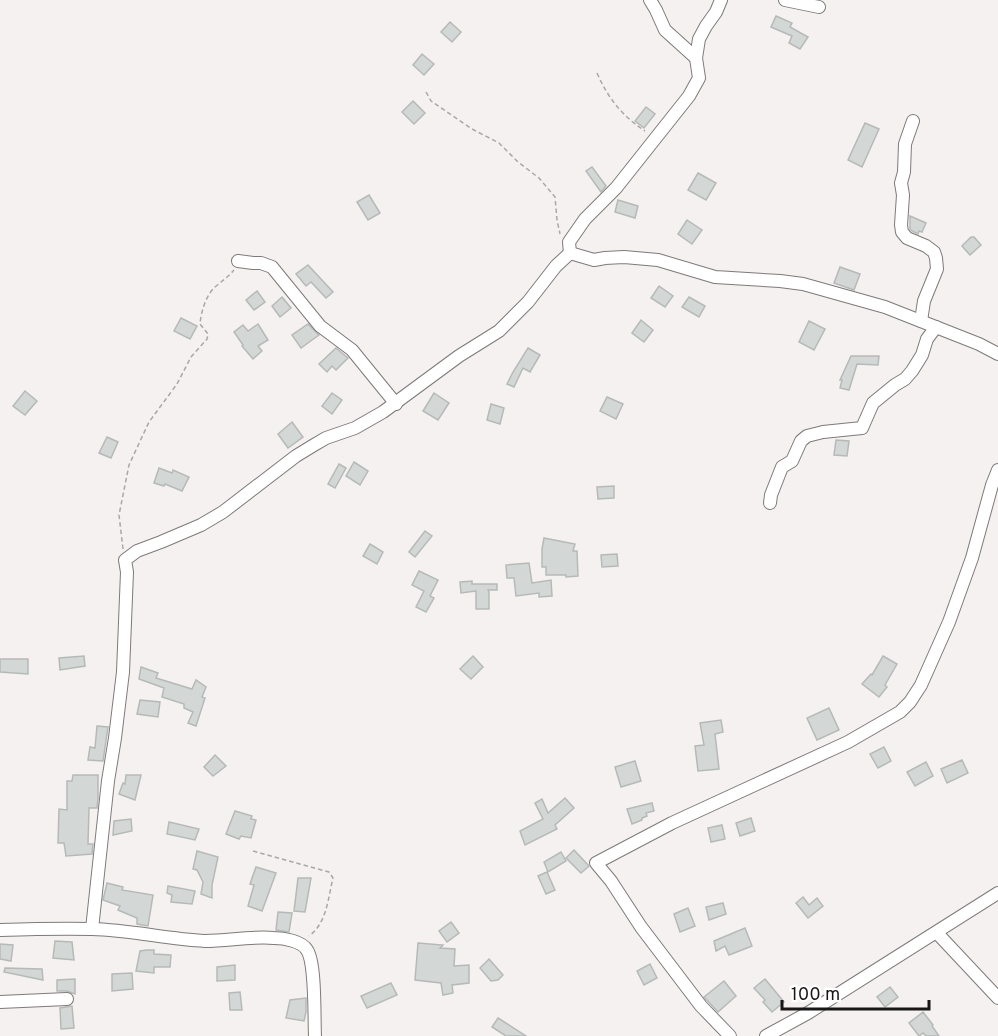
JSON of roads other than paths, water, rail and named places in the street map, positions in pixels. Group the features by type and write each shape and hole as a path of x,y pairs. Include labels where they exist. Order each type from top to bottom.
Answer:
{"street":[{"path":"650,0 670,37 696,58"},
{"path":"92,929 123,672 125,560 137,551 191,529 223,512 296,456 326,438 355,428 396,404 459,356 499,331 528,302 570,248 585,219 616,188 689,96 699,78 696,58 699,39 721,0"},
{"path":"784,0 819,7"},
{"path":"913,121 905,144 902,232 907,238 934,252 938,269 924,301 921,321"},
{"path":"570,248 594,260 624,257 658,260 716,278 802,284 885,307 979,344 998,354"},
{"path":"238,261 261,263 272,267 320,326 352,350 396,404"},
{"path":"770,503 782,467 792,461 801,441 807,436 823,432 862,428 873,403 912,371 922,355 927,339 936,327"},
{"path":"730,1036 701,1006 596,863 672,823 848,742 900,712 921,685 949,622 972,558 998,470"},
{"path":"766,1036 808,1013 998,893"},
{"path":"0,930 92,929 192,940 274,938 298,943 307,949 311,965 314,986 315,1036"},
{"path":"937,933 998,998"},
{"path":"0,1002 67,999"}]}
